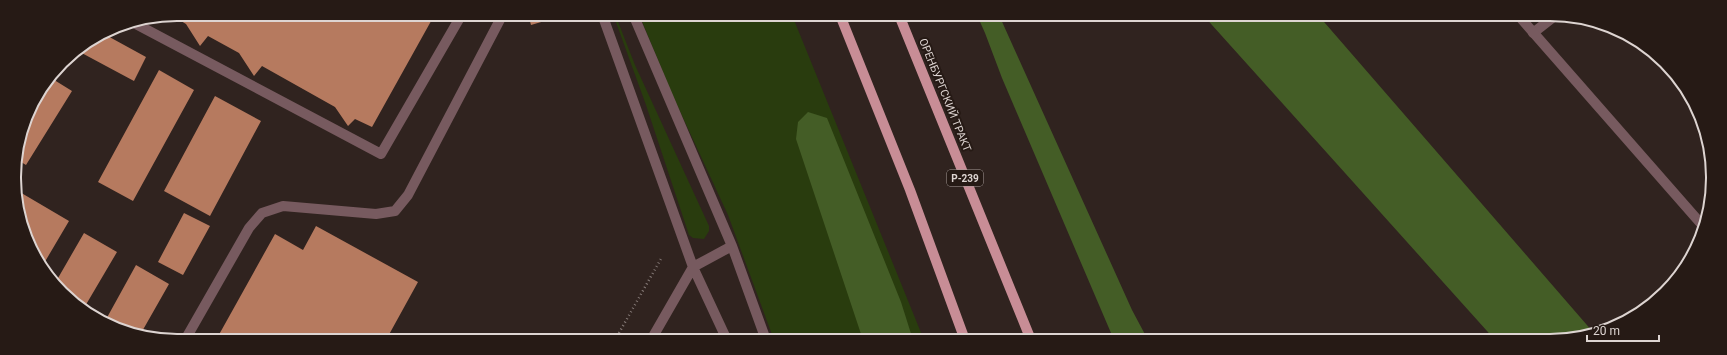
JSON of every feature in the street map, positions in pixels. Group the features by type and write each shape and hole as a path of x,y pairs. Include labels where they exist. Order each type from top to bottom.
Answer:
{"main road":[{"path":"842,21 910,190 963,334"},
{"name":"ОРЕНБУРГСКИЙ ТРАКТ","path":"901,21 1029,334"}],"street":[{"path":"139,26 381,154 458,21"},
{"path":"188,334 249,228 262,214 283,206 376,214 395,211 408,195 499,21"},
{"path":"605,21 693,267 724,334"},
{"path":"636,21 732,246 764,334"},
{"path":"1523,21 1700,222"},
{"path":"1533,33 1548,21"},
{"path":"654,334 693,267 732,246"}],"path":[{"path":"618,334 662,257"}],"green space":[{"path":"616,21 618,21 635,65 709,226 709,231 704,239 693,238 689,235 646,105"},
{"path":"642,21 794,21 922,334 772,334 728,215 672,94"},
{"path":"980,21 1002,21 1132,310 1145,334 1111,334 1002,78"},
{"path":"1208,21 1323,21 1590,329 1560,334 1490,334"},
{"path":"808,112 827,118 901,302 911,334 861,334 796,139 798,122"}],"building":[{"path":"181,21 431,21 372,127 355,119 348,126 335,107 262,66 254,76 239,53 208,36 200,46 186,24"},
{"path":"530,21 545,21 531,25"},
{"path":"109,37 146,57 134,81 82,53"},
{"path":"159,70 194,90 133,201 98,182"},
{"path":"55,80 72,91 26,165 21,162 29,127 37,108"},
{"path":"215,96 261,121 210,216 164,191"},
{"path":"22,193 69,221 45,261 29,228"},
{"path":"184,213 210,226 183,275 158,262"},
{"path":"316,226 418,282 389,334 219,334 275,234 303,250"},
{"path":"84,233 117,252 86,305 58,278"},
{"path":"136,265 169,284 143,330 127,326 107,317"}]}
